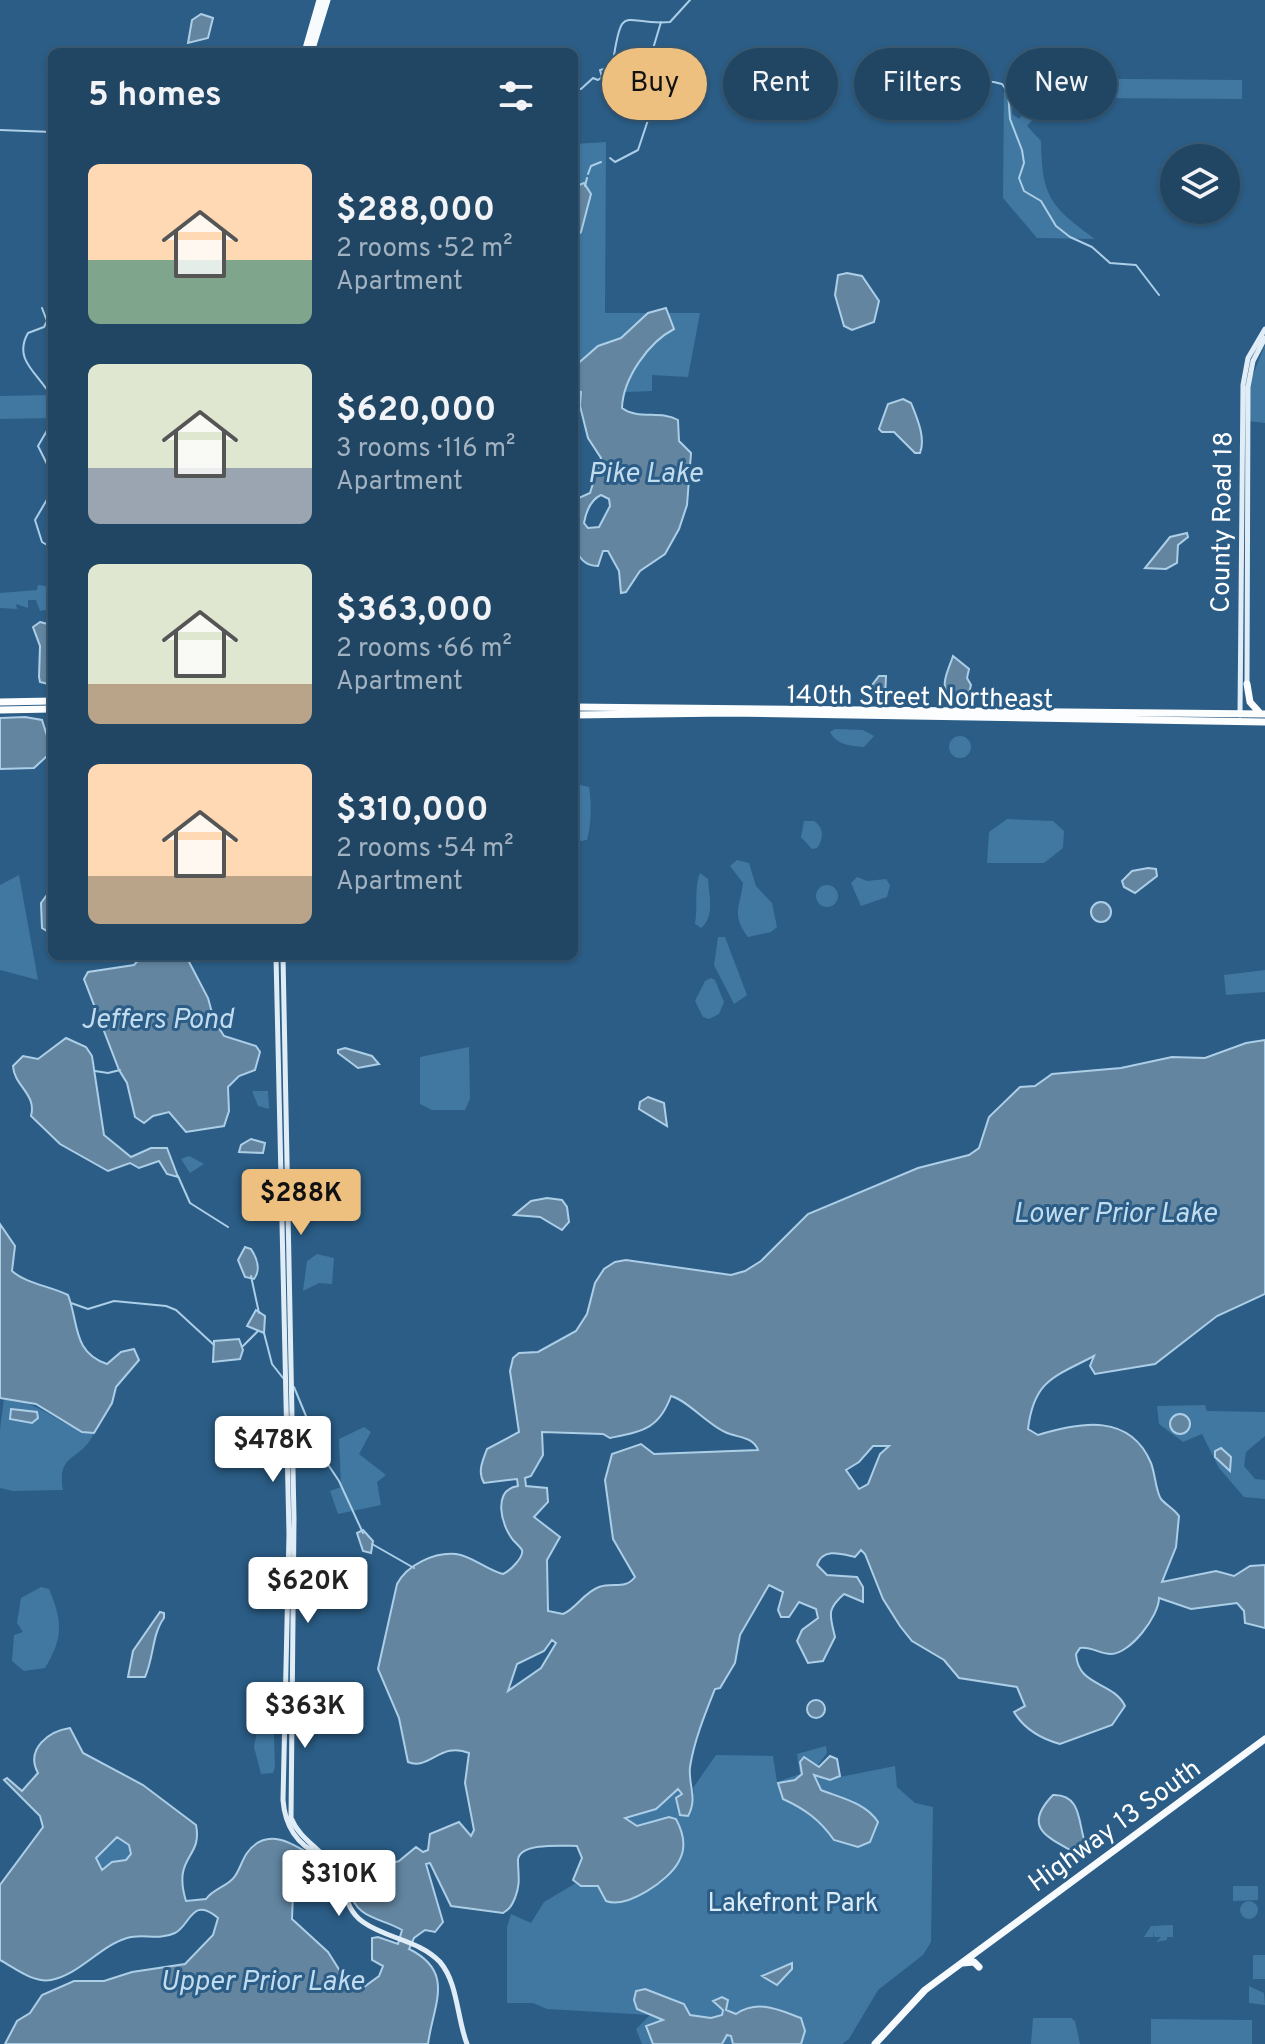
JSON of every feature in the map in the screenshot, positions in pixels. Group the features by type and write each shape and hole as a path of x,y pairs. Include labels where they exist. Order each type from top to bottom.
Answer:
{"highway":[{"path":"1247,684 1253,709 1265,714"},
{"path":"0,702 48,701"},
{"name":"140th Street Northeast","path":"578,707 1243,718 1265,722"},
{"path":"0,710 48,709"},
{"name":"140th Street Northeast","path":"578,715 729,713 1243,718 1265,714"}],"main road":[{"path":"306,48 320,0"},
{"path":"312,48 327,0"},
{"name":"County Road 18","path":"1243,718 1244,371 1251,351 1265,329"},
{"name":"County Road 18","path":"1243,718 1247,684 1249,380 1265,338"},
{"path":"1242,428 1247,441"},
{"path":"276,960 288,1576 285,1818 294,1836 322,1855"},
{"path":"283,960 293,1608 289,1806 295,1827 335,1868 346,1902 357,1917 418,1946 443,1965 467,2044"},
{"path":"288,1576 293,1608"},
{"name":"Highway 13 South","path":"869,2044 907,2001 1265,1739"},
{"name":"Highway 13 South","path":"875,2044 918,1997 987,1943"},
{"path":"961,1964 971,1962 979,1967"},
{"path":"918,1997 916,2006 920,2012"}],"green space":[{"path":"1117,79 1242,80 1242,99 1117,98"},
{"path":"1004,86 1006,120 1032,120 1027,126 1041,141 1044,175 1052,199 1068,218 1095,239 1037,238 1003,198"},
{"path":"606,142 605,313 700,313 688,377 652,375 652,391 578,394 578,144"},
{"path":"1265,345 1265,423 1249,421 1250,382"},
{"path":"48,395 48,418 0,419 0,396"},
{"path":"38,585 48,586 48,610 40,611 36,600 28,600 28,608 16,604 17,609 0,608 0,593 37,590"},
{"path":"835,729 863,730 874,736 864,747 849,745 833,736 830,732"},
{"path":"960,736 968,739 971,747 968,755 960,758 952,755 949,747 952,739"},
{"path":"578,786 589,787 591,807 587,840 580,841 578,839"},
{"path":"1007,819 1053,821 1064,831 1063,848 1044,863 987,863 989,832"},
{"path":"804,821 814,821 820,826 822,837 817,848 812,849 801,837"},
{"path":"737,860 749,863 756,886 772,903 777,927 771,932 748,937 740,923 738,911 743,883 730,866"},
{"path":"700,873 708,879 710,905 708,918 701,928 695,924"},
{"path":"19,875 38,980 0,970 0,885"},
{"path":"857,877 867,881 886,879 890,885 887,897 861,906 851,883"},
{"path":"823,885 831,885 838,896 831,907 823,907 816,900 816,892"},
{"path":"718,937 725,937 747,995 734,1004 714,965"},
{"path":"1265,970 1265,992 1226,995 1224,975"},
{"path":"715,980 724,1002 719,1014 709,1019 703,1017 695,1001 705,981"},
{"path":"469,1047 470,1099 465,1110 432,1110 420,1104 420,1057"},
{"path":"252,1091 268,1091 269,1109 258,1106"},
{"path":"189,1156 204,1164 190,1173 181,1159"},
{"path":"317,1254 334,1258 332,1284 319,1283 303,1291 307,1261"},
{"path":"4,1399 29,1404 72,1427 94,1433 83,1449 66,1463 63,1490 13,1491 0,1488 0,1429"},
{"path":"1205,1405 1207,1411 1265,1412 1265,1436 1246,1452 1244,1466 1255,1479 1265,1480 1265,1499 1244,1497 1219,1468 1202,1434 1183,1442 1159,1424 1157,1406"},
{"path":"364,1427 371,1432 359,1454 386,1475 377,1482 381,1505 338,1514 330,1491 341,1487 339,1439"},
{"path":"41,1587 49,1589 54,1601 59,1621 58,1639 45,1668 24,1671 12,1661 14,1635 23,1632 17,1623 21,1598"},
{"path":"273,1707 275,1767 273,1773 261,1774 254,1747 261,1710"},
{"name":"Lakefront Park","path":"826,1746 827,1753 818,1765 818,1772 825,1780 895,1766 897,1787 915,1803 933,1807 931,1942 923,1955 878,1990 849,2039 842,2044 642,2044 636,2029 650,2015 547,2009 533,2003 507,2003 507,1927 511,1914 531,1923 544,1902 576,1883 595,1885 619,1902 656,1882 683,1850 681,1828 660,1819 637,1826 623,1818 656,1809 678,1789 683,1795 694,1793 693,1788 716,1755 773,1756 777,1782 800,1774 797,1754"},
{"path":"117,1837 129,1845 131,1854 126,1860 102,1870 96,1858"},
{"path":"1233,1886 1258,1886 1258,1900 1233,1901"},
{"path":"1245,1901 1253,1901 1258,1910 1256,1917 1245,1919 1240,1914 1240,1906"},
{"path":"1173,1925 1173,1937 1167,1937 1167,1940 1156,1942 1161,1937 1154,1937 1154,1930 1153,1937 1144,1937 1151,1926"},
{"path":"1253,1955 1265,1955 1265,1979 1253,1979"},
{"path":"1249,1986 1264,1993 1265,2005 1249,2003"},
{"path":"1033,2018 1071,2018 1075,2021 1080,2044 1031,2044"},
{"path":"1151,2019 1252,2020 1252,2044 1151,2044"}],"water":[{"path":"201,14 213,18 208,38 188,43 192,20"},
{"path":"584,183 591,194 578,235 578,185"},
{"path":"838,275 862,276 879,301 874,322 852,330 844,326 835,295"},
{"name":"Pike Lake","path":"666,308 674,329 655,343 639,362 627,385 622,408 635,414 678,420 679,441 691,453 687,505 679,529 665,554 640,571 626,592 621,593 619,571 608,551 603,551 598,566 587,564 578,553 578,496 590,493 601,458 588,438 580,406 578,364 598,346 621,338 648,313","holes":["601,495 609,499 610,506 599,527 588,528 584,523 591,503"]},
{"path":"903,399 911,403 918,421 922,441 920,453 915,453 894,432 879,429 888,404"},
{"path":"1187,533 1188,537 1178,545 1177,563 1166,569 1145,568 1170,537"},
{"path":"40,622 48,624 48,684 40,682 40,646 33,627"},
{"path":"953,656 969,669 967,678 971,685 968,697 949,697 946,692 946,677"},
{"path":"879,676 886,676 885,699 868,702 866,693"},
{"path":"0,718 42,720 48,739 47,756 34,768 0,769"},
{"path":"1156,869 1157,876 1135,893 1124,887 1122,881 1132,871"},
{"path":"48,893 48,932 42,928 41,903"},
{"path":"1101,902 1108,905 1111,912 1108,919 1101,922 1094,919 1091,912 1094,905"},
{"name":"Jeffers Pond","path":"138,960 188,960 224,1036 256,1046 260,1052 255,1070 239,1076 228,1087 229,1111 224,1126 186,1132 169,1112 153,1116 144,1123 135,1117 127,1083 119,1070 84,979 88,972 134,965"},
{"path":"66,1038 86,1047 92,1056 104,1135 131,1157 151,1148 167,1148 178,1177 167,1174 159,1161 139,1168 130,1163 108,1171 60,1144 31,1116 31,1102 13,1066 23,1056 38,1059"},
{"name":"Lower Prior Lake","path":"1265,1040 1265,1294 1217,1316 1155,1364 1095,1374 1090,1366 1094,1356 1057,1375 1035,1400 1028,1429 1038,1435 1071,1427 1103,1425 1131,1436 1151,1463 1161,1499 1179,1516 1176,1547 1162,1582 1216,1571 1234,1576 1250,1566 1265,1565 1265,1628 1245,1623 1244,1611 1237,1603 1191,1609 1159,1598 1149,1624 1127,1648 1111,1654 1080,1648 1076,1654 1083,1673 1113,1692 1125,1706 1112,1725 1060,1744 1034,1732 1018,1718 1014,1712 1025,1706 1017,1687 959,1678 944,1660 912,1641 883,1599 861,1550 855,1557 828,1554 817,1565 827,1575 857,1577 863,1587 863,1602 844,1594 834,1604 831,1618 835,1637 823,1661 808,1663 797,1641 802,1630 818,1618 816,1609 799,1602 789,1617 781,1617 778,1610 783,1592 769,1585 740,1635 735,1663 720,1688 715,1689 700,1728 690,1767 692,1797 688,1816 680,1815 676,1798 682,1794 678,1789 656,1809 625,1818 637,1826 669,1817 676,1819 683,1850 674,1869 657,1884 625,1901 606,1901 598,1886 581,1886 573,1880 582,1858 577,1846 534,1848 520,1854 517,1893 503,1913 451,1906 430,1863 426,1864 443,1922 435,1932 425,1930 414,1938 409,1949 424,1958 437,1979 437,2003 428,2044 5,2044 17,2021 30,2013 42,1995 74,1981 104,1981 132,1972 185,1964 213,1935 218,1918 209,1912 197,1911 175,1933 127,1938 71,1972 51,1980 31,1977 0,1960 0,1885 43,1827 40,1816 4,1780 7,1778 22,1791 38,1773 35,1756 41,1743 54,1733 70,1728 83,1753 143,1785 196,1825 195,1845 183,1874 186,1901 206,1899 229,1882 255,1844 264,1840 283,1840 319,1860 293,1894 292,1919 328,1952 352,1990 357,1992 379,1976 383,1966 372,1960 372,1938 398,1944 402,1930 370,1916 358,1907 349,1890 353,1877 368,1875 371,1869 399,1861 416,1847 423,1852 428,1850 430,1834 459,1822 471,1836 474,1830 465,1783 469,1753 451,1751 422,1763 408,1762 399,1718 378,1669 397,1584 414,1566 439,1555 462,1555 503,1574 519,1560 522,1550 509,1534 501,1509 505,1494 518,1486 517,1479 484,1483 482,1461 487,1449 519,1432 510,1371 513,1358 519,1353 538,1352 576,1331 587,1314 595,1283 604,1269 626,1260 731,1275 745,1271 761,1261 808,1214 918,1168 969,1155 979,1148 989,1117 1020,1087 1035,1086 1052,1074 1121,1068 1172,1057 1205,1058 1246,1043","holes":["671,1396 677,1398 718,1428 752,1442 758,1450 654,1454 641,1444 612,1454 605,1480 613,1539 635,1577 623,1585 593,1590 563,1614 548,1611 547,1560 560,1537 534,1517 548,1502 547,1488 526,1486 525,1478 531,1476 543,1455 542,1432 603,1434 610,1438 648,1427 666,1407","873,1446 889,1446 880,1454 868,1484 859,1489 846,1470 859,1462","552,1640 556,1643 541,1668 508,1691 517,1664 544,1651","117,1837 129,1845 131,1854 126,1860 112,1862 102,1870 96,1858"]},
{"path":"345,1048 372,1056 379,1064 358,1068 338,1053 338,1050"},
{"path":"648,1097 664,1103 667,1126 639,1109 640,1102"},
{"path":"251,1139 265,1143 263,1153 239,1152 241,1145"},
{"path":"547,1198 562,1200 567,1207 569,1222 562,1230 540,1217 514,1215 531,1201"},
{"path":"0,1224 15,1246 12,1271 68,1295 78,1336 88,1352 107,1364 121,1352 134,1349 139,1360 116,1387 112,1403 94,1433 82,1432 36,1404 0,1398"},
{"path":"245,1247 251,1249 256,1260 258,1268 254,1279 245,1277 238,1260"},
{"path":"256,1310 265,1316 264,1333 247,1326"},
{"path":"239,1339 243,1350 240,1359 213,1362 214,1341"},
{"path":"11,1409 37,1412 38,1418 32,1423 10,1419"},
{"path":"1180,1414 1187,1417 1190,1424 1187,1431 1180,1434 1173,1431 1170,1424 1173,1417"},
{"path":"1221,1448 1231,1457 1230,1471 1215,1457 1215,1451"},
{"path":"363,1530 373,1541 371,1553 363,1551 357,1533"},
{"path":"160,1612 164,1613 164,1618 157,1631 145,1677 128,1677 133,1651"},
{"path":"816,1700 825,1709 816,1718 807,1709"},
{"path":"830,1756 837,1759 840,1776 830,1780 814,1775 821,1790 860,1806 878,1822 870,1842 858,1847 834,1840 812,1816 783,1799 778,1783 795,1780 802,1774 800,1762 804,1757 819,1767"},
{"path":"1053,1795 1069,1799 1077,1811 1085,1842 1072,1851 1041,1829 1040,1815"},
{"path":"792,1963 792,1969 777,1985 762,1976"},
{"path":"645,1989 684,2004 690,2015 711,2018 722,2015 723,2010 713,2001 722,1997 728,2000 726,2010 736,2014 752,2007 777,2009 801,2018 805,2031 801,2044 733,2044 731,2036 727,2035 722,2044 653,2044 646,2026 663,2020 637,2009 634,2000 636,1991"}],"waterway":[{"path":"615,48 623,23 628,20 670,22 690,0"},
{"path":"610,158 615,162 638,150 659,87 652,52 661,22"},
{"path":"602,70 602,77"},
{"path":"578,89 593,78 598,80 602,77"},
{"path":"990,82 1002,84 1008,92 1010,119 1022,150 1024,163 1019,178 1024,191 1041,201 1056,226 1070,237 1092,247 1110,263 1136,265 1159,295"},
{"path":"0,130 48,132"},
{"path":"588,174 591,166 601,162"},
{"path":"585,186 587,178"},
{"path":"42,308 47,321 44,327 28,333 23,352 25,360 48,391"},
{"path":"48,429 38,446 48,466"},
{"path":"48,498 35,520 42,542 48,546"},
{"path":"95,1071 108,1073 120,1070"},
{"path":"178,1176 190,1203 228,1227"},
{"path":"251,1276 259,1313"},
{"path":"71,1303 88,1309 114,1301 166,1306 176,1310 214,1345"},
{"path":"243,1346 258,1331"},
{"path":"264,1333 272,1364 283,1378"},
{"path":"294,1387 323,1457 339,1481 363,1533"},
{"path":"372,1544 414,1568"}],"water label":[{"name":"Upper Prior Lake","path":"262,1980"}]}
